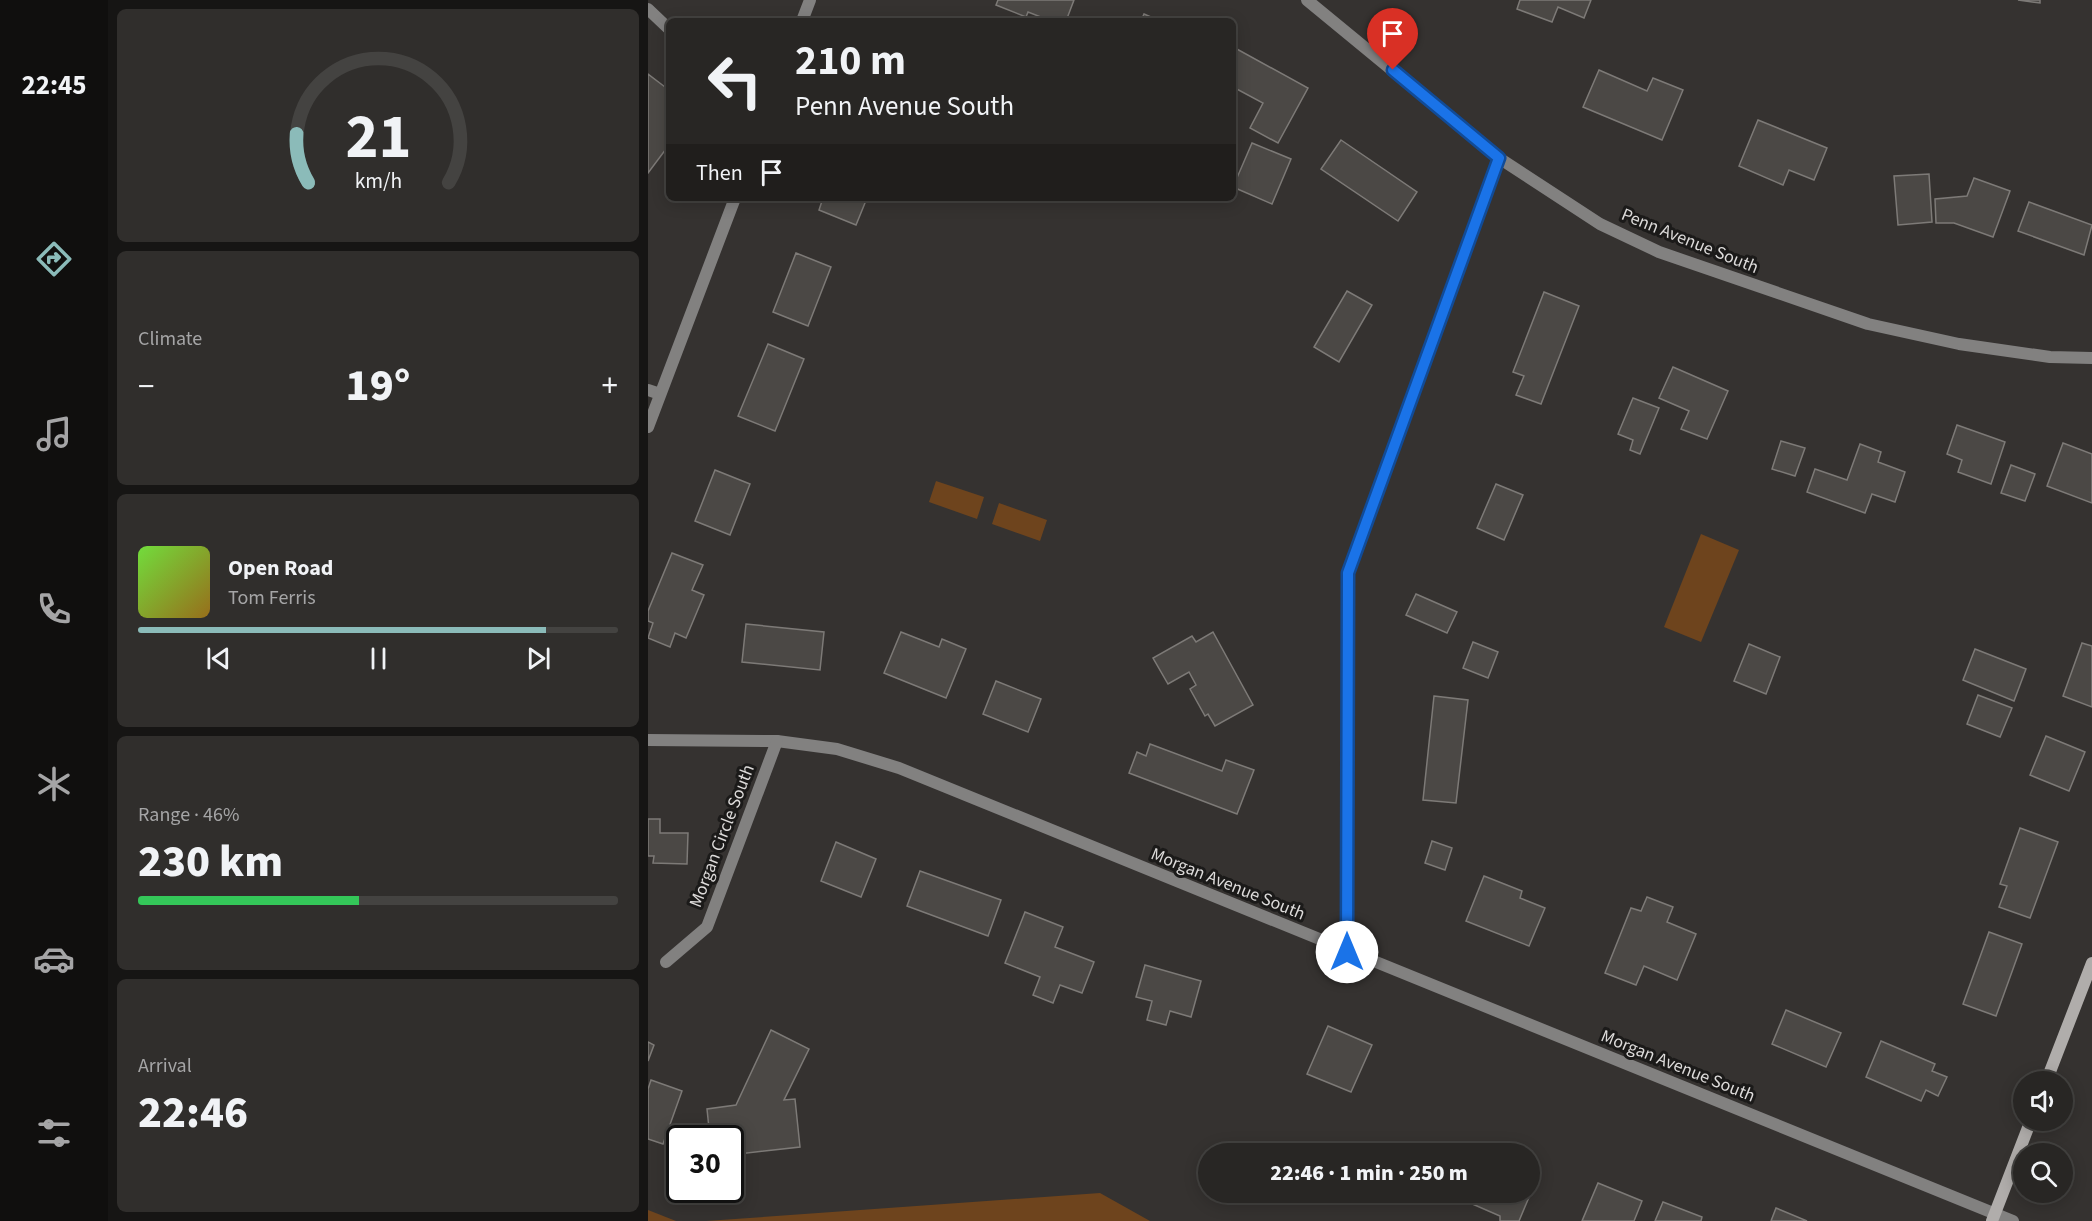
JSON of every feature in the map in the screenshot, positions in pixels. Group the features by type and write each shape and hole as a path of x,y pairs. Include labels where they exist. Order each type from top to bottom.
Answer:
{"street":[{"path":"803,18 810,0"},
{"name":"Penn Avenue South","path":"1307,0 1499,158 1600,224 1659,252 1781,296 1868,324 1959,344 2050,357 2092,358"},
{"path":"648,9 666,25"},
{"path":"1347,952 1348,573 1499,158"},
{"path":"648,427 734,201"},
{"path":"648,390 660,394"},
{"name":"Morgan Avenue South","path":"648,740 777,741 837,749 899,768 1993,1217 2013,1221"},
{"name":"Morgan Circle South","path":"666,962 707,927 777,741"},
{"path":"2050,1071 2092,963"},
{"path":"1993,1217 2027,1131"}],"shaded area":[{"path":"936,481 984,497 977,519 929,502"},
{"path":"999,503 1047,520 1040,541 992,524"},
{"path":"1701,534 1739,550 1701,642 1664,627"},
{"path":"1100,1193 1150,1221 706,1221"},
{"path":"648,1210 676,1221 648,1221"}],"building":[{"path":"998,0 1074,0 1067,18 1043,18 1028,12 1026,17 996,5"},
{"path":"1520,0 1591,0 1584,18 1558,7 1552,22 1517,9"},
{"path":"2018,0 2040,0 2040,3"},
{"path":"1236,49 1308,88 1278,143 1250,128 1263,103 1236,89"},
{"path":"1599,70 1647,91 1653,78 1683,90 1662,140 1583,107"},
{"path":"648,74 666,88 666,149 648,173"},
{"path":"1758,120 1827,148 1814,180 1789,170 1783,185 1739,166"},
{"path":"1341,140 1417,192 1398,221 1321,169"},
{"path":"1252,143 1291,159 1272,204 1236,188 1236,180"},
{"path":"1929,174 1932,222 1898,225 1894,176"},
{"path":"1974,178 2010,191 1993,237 1954,223 1936,223 1935,199 1967,196"},
{"path":"822,201 866,201 856,225 819,210"},
{"path":"2029,202 2092,225 2084,255 2018,231"},
{"path":"796,253 831,267 808,326 773,312"},
{"path":"1347,291 1372,305 1339,362 1314,347"},
{"path":"1544,292 1579,306 1541,404 1516,395 1524,376 1513,372"},
{"path":"768,344 804,359 775,431 738,416"},
{"path":"1673,367 1728,391 1707,439 1681,429 1689,411 1659,398"},
{"path":"1633,398 1659,408 1640,454 1630,450 1633,440 1618,434"},
{"path":"1957,425 2005,442 1991,484 1958,472 1962,460 1947,454"},
{"path":"1781,441 1805,448 1795,476 1772,469"},
{"path":"2063,443 2092,454 2092,503 2047,486"},
{"path":"1860,444 1881,452 1878,462 1905,472 1895,502 1872,494 1865,513 1807,492 1815,469 1847,480"},
{"path":"2011,465 2035,474 2025,501 2001,493"},
{"path":"715,470 750,484 730,535 695,521"},
{"path":"1496,484 1523,495 1504,540 1477,528"},
{"path":"672,553 703,565 692,590 704,595 686,638 675,633 670,647 648,638 653,623 648,621 648,611"},
{"path":"1416,594 1457,612 1447,633 1406,615"},
{"path":"746,624 824,632 820,670 742,662"},
{"path":"901,632 939,647 942,639 966,649 946,698 884,673"},
{"path":"1213,632 1253,705 1215,726 1208,714 1205,716 1190,689 1196,685 1189,672 1168,684 1153,658 1192,636 1196,642"},
{"path":"1473,642 1498,652 1488,678 1463,668"},
{"path":"2082,643 2092,646 2092,707 2063,696"},
{"path":"1749,644 1780,657 1766,694 1734,681"},
{"path":"1975,649 2026,669 2014,701 1963,680"},
{"path":"996,681 1041,699 1028,732 983,714"},
{"path":"1978,695 2012,708 2000,737 1967,724"},
{"path":"1434,696 1468,700 1456,803 1423,800"},
{"path":"2046,736 2085,752 2069,791 2030,775"},
{"path":"1150,744 1222,771 1226,760 1254,770 1237,814 1129,773 1137,752 1146,756"},
{"path":"648,819 660,819 660,833 688,833 687,864 653,863 654,856 648,856"},
{"path":"2020,828 2058,842 2030,918 1999,907 2007,886 2000,884"},
{"path":"1432,841 1452,848 1445,870 1425,863"},
{"path":"836,842 876,859 861,897 821,881"},
{"path":"920,871 1001,900 988,936 907,906"},
{"path":"1484,876 1522,891 1520,898 1545,908 1529,946 1466,921"},
{"path":"1647,897 1673,907 1667,922 1696,934 1677,980 1644,966 1636,985 1605,973 1631,908 1641,911"},
{"path":"1025,912 1063,927 1055,947 1094,962 1082,993 1060,985 1053,1003 1033,995 1040,977 1005,963"},
{"path":"1989,932 2022,944 1996,1016 1963,1004"},
{"path":"1145,965 1201,981 1191,1017 1170,1011 1166,1025 1147,1020 1152,1001 1136,997"},
{"path":"1786,1010 1841,1033 1826,1067 1772,1044"},
{"path":"1328,1026 1372,1045 1351,1092 1307,1074"},
{"path":"771,1030 809,1049 784,1100 795,1099 800,1147 744,1153 744,1125 709,1125 707,1109 736,1105"},
{"path":"1881,1041 1935,1064 1932,1071 1947,1077 1938,1096 1926,1090 1921,1101 1866,1077"},
{"path":"648,1042 654,1045 648,1061"},
{"path":"651,1080 682,1091 670,1125 666,1125 663,1144 648,1139 648,1089"},
{"path":"1598,1183 1642,1201 1634,1221 1582,1221"},
{"path":"1663,1202 1702,1217 1701,1221 1655,1221"},
{"path":"1470,1203 1527,1203 1519,1221 1500,1221 1500,1216"},
{"path":"1776,1208 1807,1221 1771,1221"}],"route":[{"path":"1347,952 1348,573 1499,158 1393,70"}]}
